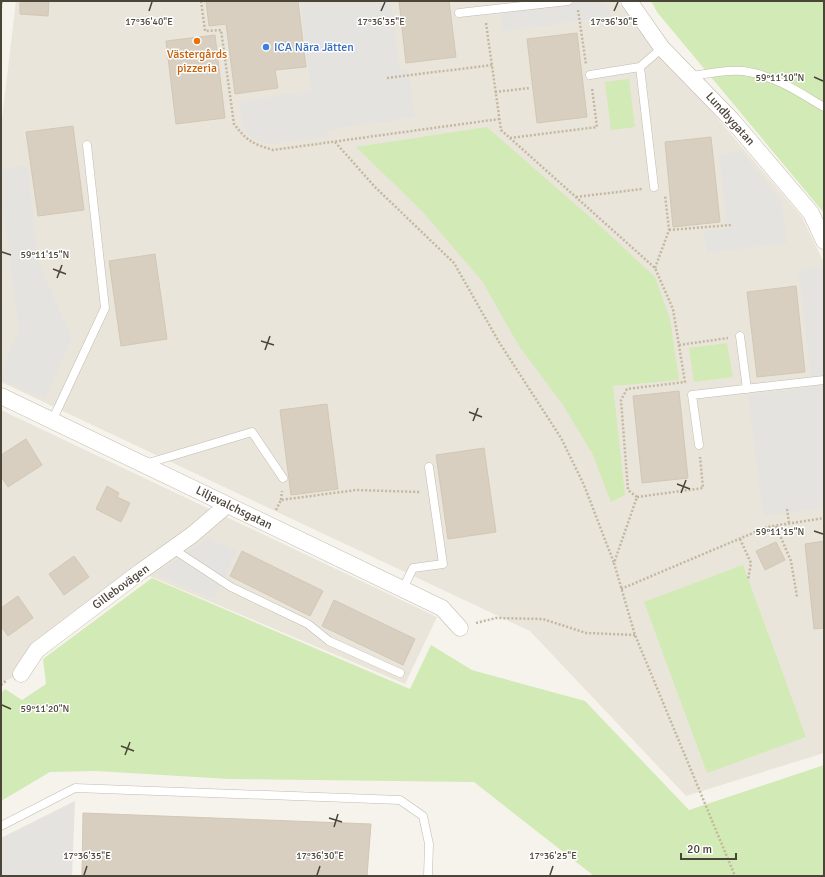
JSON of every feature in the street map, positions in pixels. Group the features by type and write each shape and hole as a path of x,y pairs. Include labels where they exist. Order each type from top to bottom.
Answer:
{"street":[{"name":"Lundbygatan","path":"629,1 662,48 691,76 732,120 811,213 824,241"},
{"name":"Liljevalchsgatan","path":"1,396 442,608 460,628"},
{"name":"Gillebovägen","path":"21,674 36,650 192,535 227,505"}],"lane":[{"path":"459,13 568,1"},
{"path":"590,75 640,67 662,48"},
{"path":"640,67 654,187"},
{"path":"691,76 721,72 749,71 787,84 824,107"},
{"path":"52,421 105,308 87,145"},
{"path":"740,336 746,389"},
{"path":"698,445 692,396 824,380"},
{"path":"143,464 252,432 283,478"},
{"path":"403,589 413,568 443,564 429,467"},
{"path":"173,549 231,587 308,624 329,641 400,673"},
{"path":"1,826 75,788 400,800 423,816 429,844 428,876"}],"path":[{"path":"1,8 2,1"},
{"path":"202,1 205,31 221,30 234,124 243,136 255,144 273,150 499,119"},
{"path":"510,138 596,127 590,75 586,65 578,8"},
{"path":"484,10 501,130 655,268 673,309 685,382 627,389 621,400 628,490 637,497 703,488 698,445"},
{"path":"387,78 492,65"},
{"path":"496,92 530,88"},
{"path":"334,142 375,187 454,263 499,342 561,438 584,486 614,563 635,635 735,876"},
{"path":"576,197 654,187 665,196 669,230 655,268"},
{"path":"669,230 731,225"},
{"path":"679,345 740,336"},
{"path":"270,525 281,500 356,490 433,493"},
{"path":"614,563 637,497"},
{"path":"787,509 789,523"},
{"path":"621,589 766,527 824,518"},
{"path":"776,526 791,561 797,597"},
{"path":"740,539 751,563 748,580"},
{"path":"460,628 496,618 543,619 586,633 635,635"}],"shaded area":[{"path":"16,1 617,1 802,217 824,263 824,753 686,796 530,631 1,382 1,127"},
{"path":"300,1 391,1 400,71 409,70 415,117 327,130 328,137 269,144 253,139 242,127 239,101 311,91"},
{"path":"499,1 604,1 612,16 502,32"},
{"path":"741,151 782,201 787,243 707,253 704,232 727,228 719,154"},
{"path":"28,166 38,260 72,338 45,399 1,380 1,370 19,330 1,199 1,169"},
{"path":"822,267 824,286 824,508 763,516 748,395 812,387 798,269"},
{"path":"1,410 437,617 405,684 140,572 21,674 5,681 1,685"},
{"path":"208,538 237,551 214,600 156,574"},
{"path":"75,801 72,876 1,876 1,838"}],"green space":[{"path":"651,1 824,1 824,213 657,12"},
{"path":"629,79 635,127 611,130 605,82"},
{"path":"487,127 599,225 655,277 670,319 679,380 613,386 625,495 611,502 592,453 563,405 519,346 482,281 421,210 356,147"},
{"path":"727,343 733,377 694,382 689,348"},
{"path":"743,565 806,737 707,773 644,602"},
{"path":"152,578 410,689 431,645 472,670 585,701 689,810 824,765 824,876 594,876 474,782 229,779 96,771 50,772 1,801 1,693 5,689 22,700 46,684 43,659"}],"building":[{"path":"20,1 49,1 48,16 20,14"},
{"name":"ICA Nära Jätten","path":"206,1 298,1 306,67 275,70 278,88 235,94 226,24 209,26"},
{"path":"399,1 449,1 456,57 406,63"},
{"path":"577,33 587,117 537,123 527,39"},
{"path":"215,35 225,118 176,124 166,41"},
{"path":"73,126 84,210 38,216 26,132"},
{"path":"711,137 720,222 673,227 665,142"},
{"path":"155,254 167,339 121,346 109,261"},
{"path":"796,286 805,372 757,377 747,292"},
{"path":"679,391 688,478 642,483 633,396"},
{"path":"327,404 338,489 291,495 280,410"},
{"path":"26,439 42,465 8,487 1,476 1,455"},
{"path":"484,448 496,532 448,539 436,455"},
{"path":"107,486 119,493 117,497 130,503 121,522 96,509"},
{"path":"824,541 824,628 814,629 805,544"},
{"path":"776,542 785,560 765,570 756,551"},
{"path":"242,551 323,591 310,616 230,576"},
{"path":"74,556 89,577 64,595 49,574"},
{"path":"18,596 33,618 8,636 1,626 1,608"},
{"path":"334,600 415,639 403,665 322,626"},
{"path":"83,813 371,824 367,876 82,876"}],"place":[{"name":"Västergårds pizzeria","path":"197,41"},
{"name":"ICA Nära Jätten","path":"266,47"}]}
